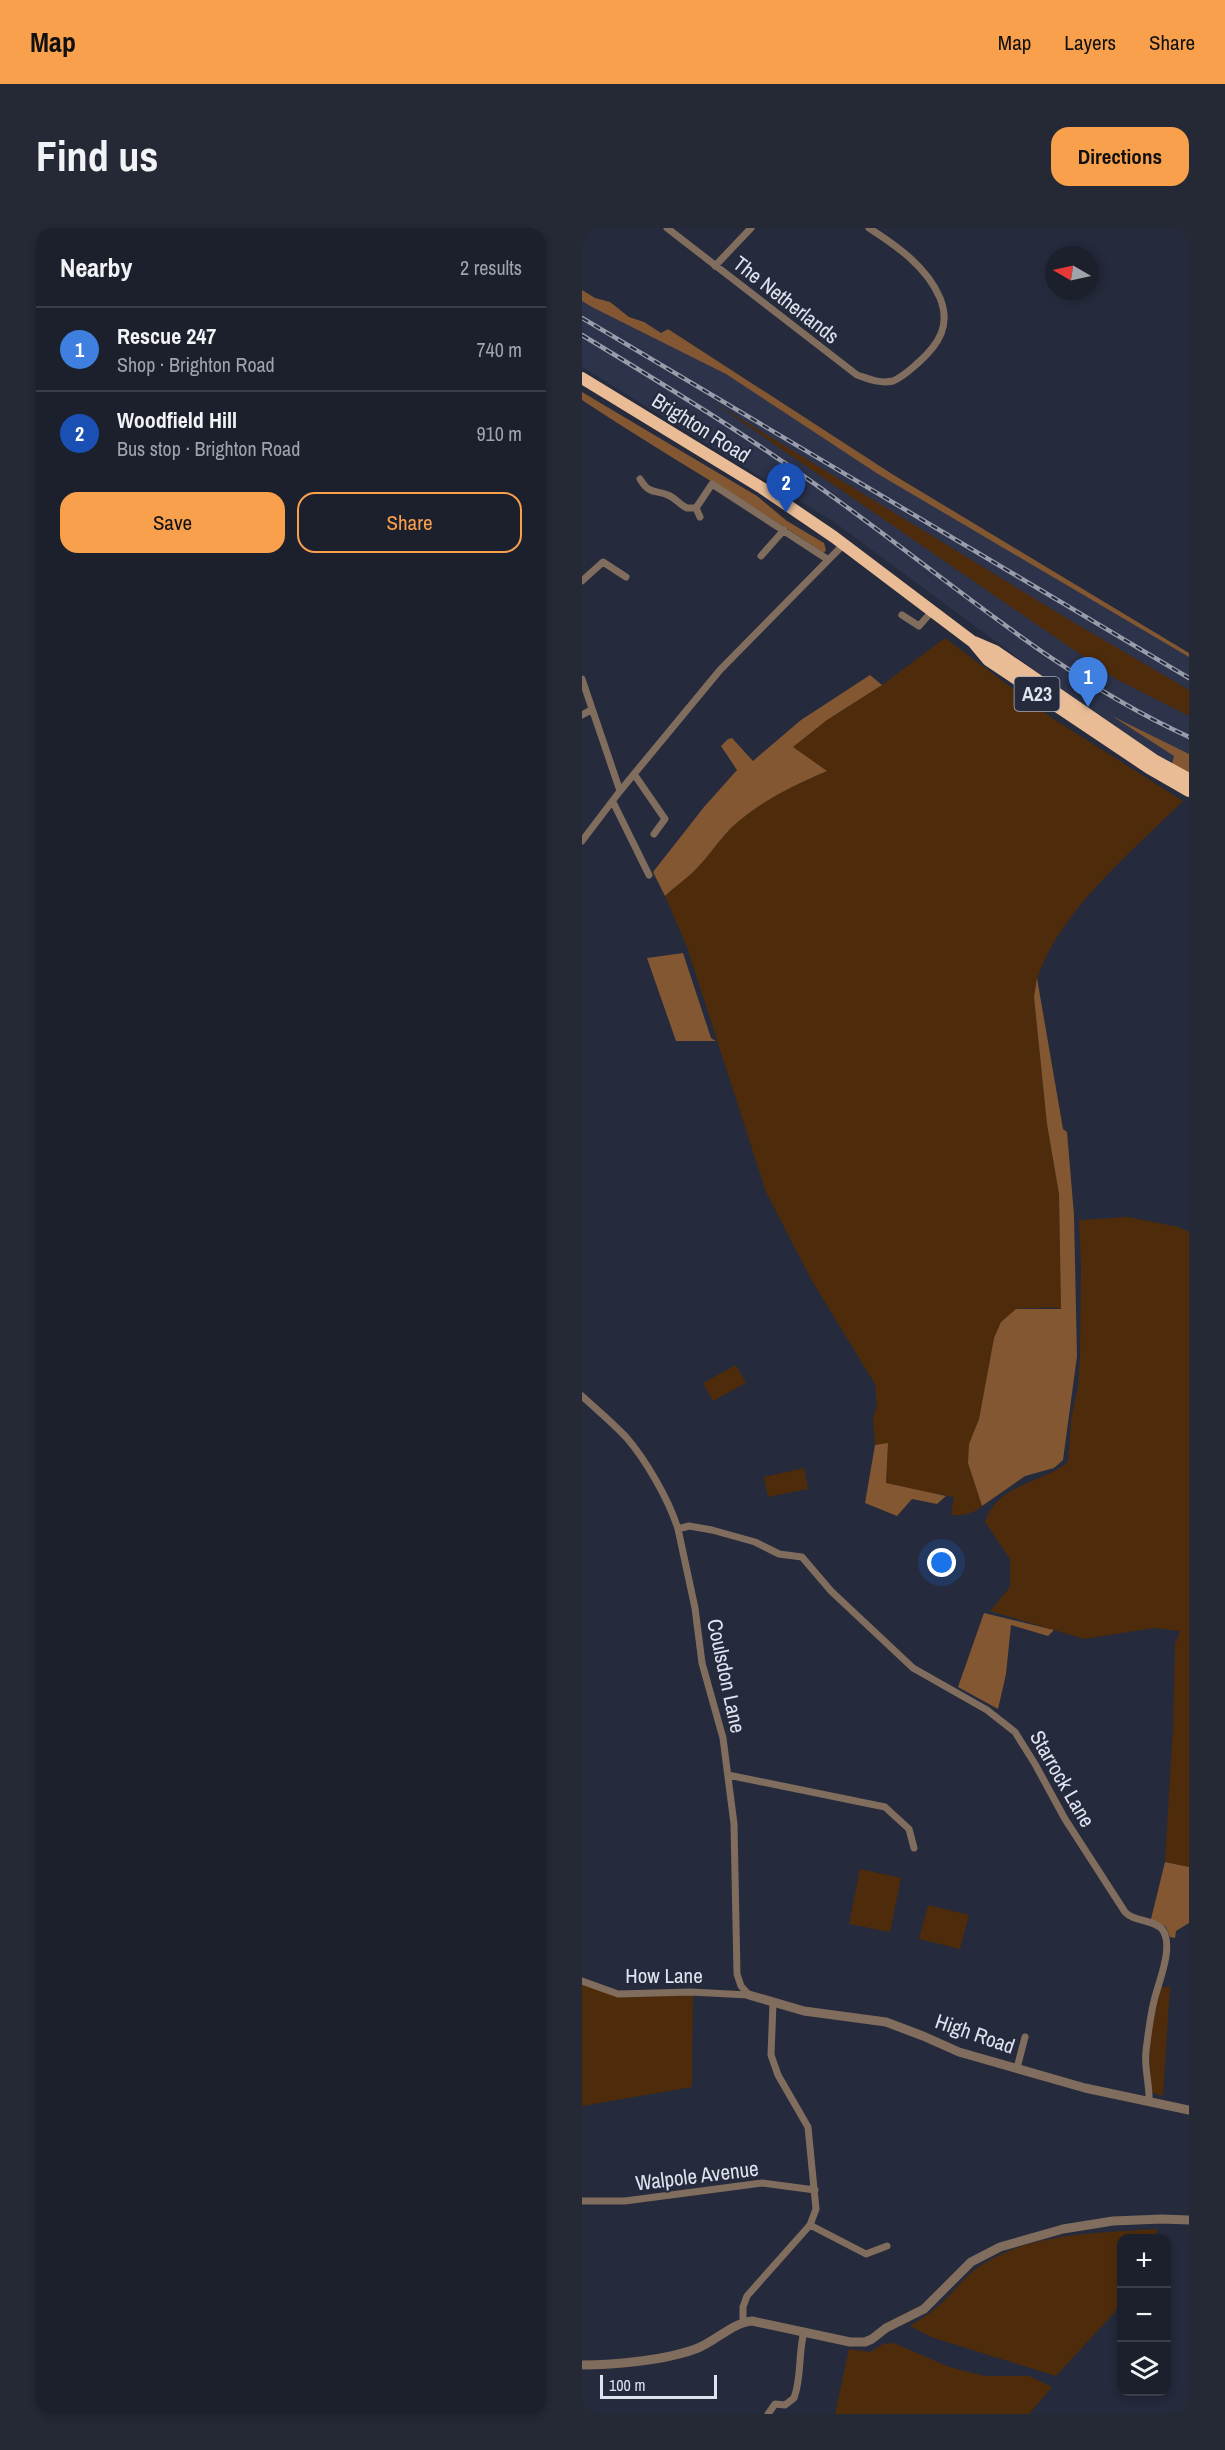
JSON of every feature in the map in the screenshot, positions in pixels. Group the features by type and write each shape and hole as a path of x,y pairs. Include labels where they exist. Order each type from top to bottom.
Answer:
{"highway":[{"name":"Brighton Road","path":"582,378 753,483 844,544 973,642 988,660 1046,701 1149,768 1189,791"},
{"name":"Brighton Road","path":"973,642 995,651 1154,760 1189,779"}],"street":[{"name":"The Netherlands","path":"667,228 857,375 875,381 891,381 904,375 931,351 941,337 946,318 940,298 922,269 869,228"},
{"path":"715,266 751,228"},
{"path":"640,479 645,488 672,496 687,508 696,508"},
{"path":"696,508 712,484 827,559"},
{"path":"696,508 700,517"},
{"path":"761,556 784,530"},
{"path":"582,841 620,791 720,670 844,544"},
{"path":"582,580 603,562 626,577"},
{"path":"902,615 919,626 933,610"},
{"path":"582,679 620,791"},
{"path":"582,714 591,710"},
{"path":"634,774 665,819 654,834"},
{"path":"613,802 649,875"},
{"name":"Coulsdon Lane","path":"582,1396 624,1436 639,1455 674,1517 678,1529 695,1608 702,1663 721,1729 734,1824 737,1974 741,1986 749,1995"},
{"name":"Starrock Lane","path":"678,1529 689,1526 712,1530 755,1542 779,1554 802,1557 831,1592 913,1668 987,1710 1015,1732 1065,1819 1125,1912 1133,1918 1158,1926 1164,1933 1166,1959 1154,2002 1146,2053 1145,2069 1149,2102"},
{"path":"728,1775 885,1807 909,1829 914,1848"},
{"name":"How Lane","path":"582,1981 618,1994 691,1992 749,1995"},
{"name":"High Road","path":"749,1995 804,2011 886,2022 959,2052 1085,2088 1189,2110"},
{"path":"743,2322 743,2307 747,2296 810,2225 816,2209 808,2127 778,2075 771,2055 773,2003"},
{"path":"1017,2067 1026,2037"},
{"name":"Walpole Avenue","path":"582,2201 625,2201 762,2182 815,2190"},
{"path":"582,2365 632,2361 686,2352 706,2344 743,2322 758,2321 850,2342 865,2342 886,2328 924,2309 971,2262 1000,2247 1046,2233 1113,2221 1189,2220"},
{"path":"810,2225 866,2254 887,2246"},
{"path":"768,2414 775,2404 789,2403 794,2398 804,2332"}],"shaded area":[{"path":"582,290 595,298 610,302 629,317 644,322 661,333 668,329 892,474 1189,653 1189,657 878,474 726,374 582,301"},
{"path":"582,294 726,374 1189,656 1189,763 1172,764 1122,735 834,522 582,367"},
{"path":"582,392 757,496 787,521 824,543 826,550 824,553 612,420 582,400"},
{"path":"713,402 1068,619 1189,690 1189,716 1116,679"},
{"path":"945,638 1052,718 1183,801 1116,866 1071,917 1054,943 1041,970 1034,997 1047,1124 1059,1194 1061,1309 1019,1308 994,1338 979,1419 970,1444 968,1463 982,1506 963,1515 951,1515 954,1497 886,1484 888,1444 875,1445 873,1419 877,1405 875,1384 812,1281 766,1192 687,947 665,896 692,873 742,818 777,795 827,771 792,748 827,720 882,685"},
{"path":"870,675 882,685 827,720 793,747 827,771 777,795 742,818 692,873 665,896 653,872 704,807 737,770 721,746 732,738 753,761 801,720"},
{"path":"1112,716 1189,754 1189,773 1172,764 1174,756"},
{"path":"683,953 711,1038 716,1041 676,1041 647,958"},
{"path":"1037,978 1063,1129 1067,1132 1074,1215 1077,1356 1063,1460 1054,1468 1025,1476 982,1506 968,1463 969,1444 979,1419 994,1338 1001,1322 1016,1309 1061,1309 1059,1194 1047,1124 1034,997"},
{"path":"1128,1217 1178,1227 1189,1232 1189,1867 1165,1862 1173,1727 1175,1644 1180,1631 1154,1628 1084,1639 990,1611 1010,1587 1010,1559 985,1522 991,1509 999,1499 1010,1492 1068,1462 1080,1356 1079,1220"},
{"path":"736,1365 746,1383 713,1401 703,1383"},
{"path":"888,1443 886,1483 946,1496 937,1504 912,1499 897,1516 865,1503 875,1445"},
{"path":"804,1468 808,1489 768,1497 764,1477"},
{"path":"984,1613 1054,1630 1048,1636 1011,1625 1006,1674 998,1709 958,1687"},
{"path":"1165,1862 1189,1867 1189,1923 1176,1931 1175,1938 1170,1937 1166,1927 1151,1919"},
{"path":"860,1869 901,1878 890,1932 849,1924"},
{"path":"928,1905 969,1915 960,1949 919,1939"},
{"path":"582,1983 619,1995 693,1995 692,2087 582,2106"},
{"path":"1170,1986 1163,2096 1151,2092 1150,2039 1161,1988"},
{"path":"1158,2229 1155,2234 1117,2234 1117,2308 1056,2376 931,2337 910,2326 936,2308 977,2268 1003,2253 1045,2240 1091,2233"},
{"path":"894,2343 949,2367 985,2376 1029,2376 1052,2387 1029,2414 835,2414 849,2349 870,2352 883,2344"}],"railway":[{"path":"582,318 1189,678"},
{"path":"582,335 748,438 844,505 1011,630 1097,688 1189,737"}],"place":[{"name":"Woodfield Hill","path":"786,513"},
{"name":"Rescue 247","path":"1088,707"}]}
